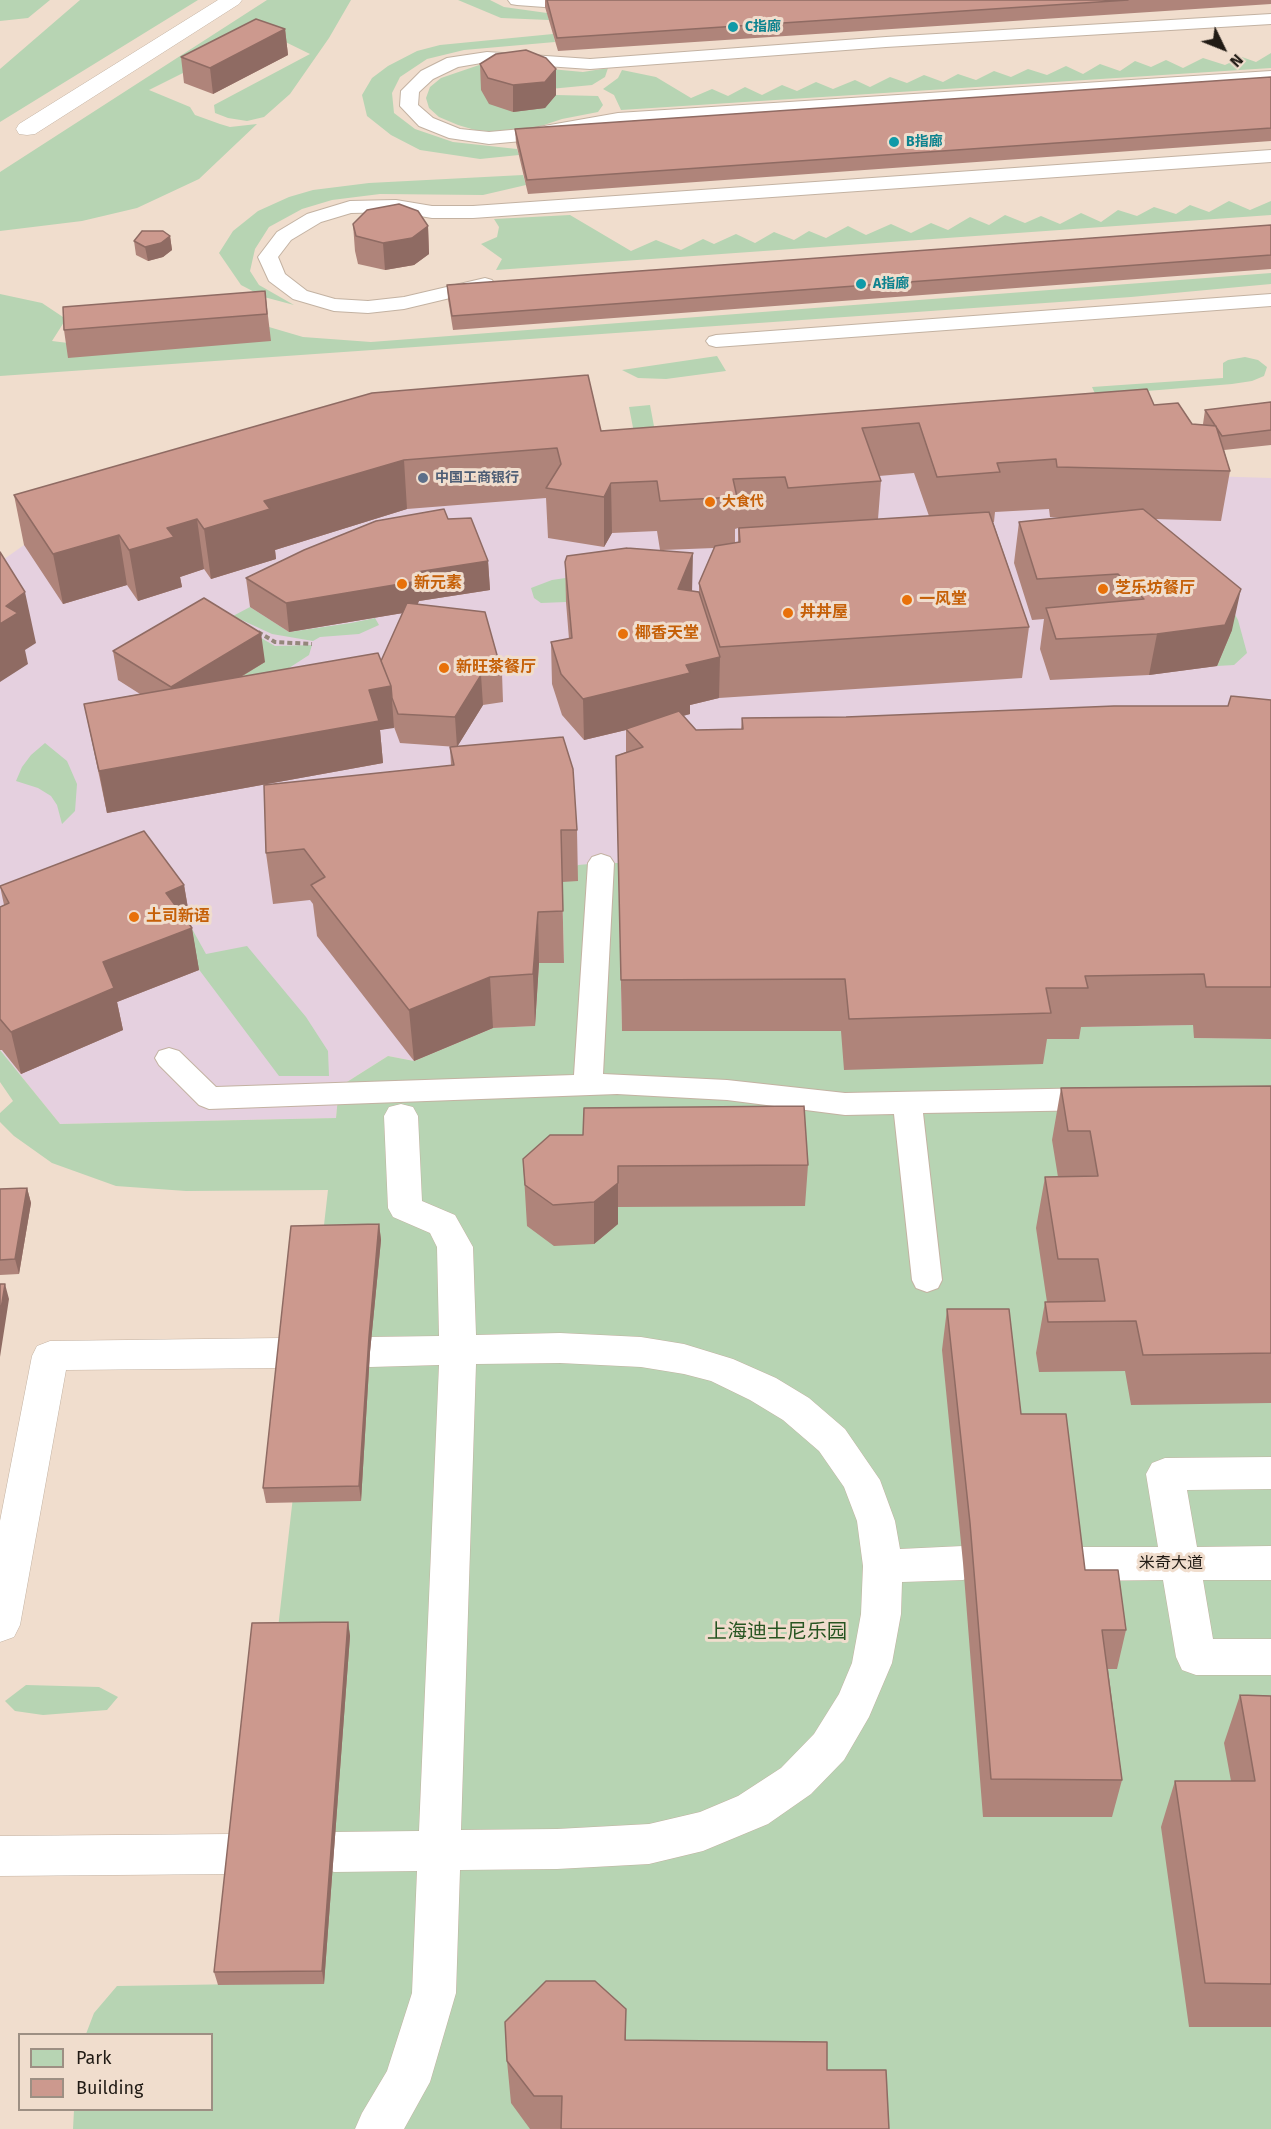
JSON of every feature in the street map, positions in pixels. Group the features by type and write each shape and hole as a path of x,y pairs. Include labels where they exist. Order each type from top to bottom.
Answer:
{"street":[{"path":"27,129 232,0"},
{"path":"378,2129 407,2082 434,1993 458,1351 456,1247 443,1224 405,1208 396,1104"},
{"path":"334,1852 650,1844 703,1831 753,1810 796,1781 829,1747 855,1704 873,1663 881,1614 883,1566 876,1521 861,1480 832,1440 796,1409 763,1389 720,1369 684,1359 640,1352 560,1348 370,1352"},
{"path":"0,1625 13,1485 50,1356 281,1353"},
{"path":"1271,1473 1165,1473 1196,1657 1271,1658"},
{"path":"883,1566 963,1563"},
{"name":"米奇大道","path":"1072,1564 1271,1563"},
{"path":"0,1856 232,1854"}],"lane":[{"path":"517,0 558,3 587,0"},
{"path":"1271,19 886,42 590,64 487,57 453,62 427,75 410,91 409,106 426,122 456,134 489,138 533,134 618,119 1271,76"},
{"path":"508,282 443,292 404,303 368,307 334,305 300,295 276,277 268,257 284,236 314,218 350,207 396,206 432,212 473,212 1271,156"},
{"path":"716,341 1271,300"},
{"path":"588,1085 601,863"},
{"path":"169,1058 209,1098 396,1104 617,1084 727,1090 845,1104 1130,1098"},
{"path":"366,1070 396,1104"},
{"path":"907,1104 927,1280"}],"path":[{"path":"249,627 275,642 312,644"}],"shaded area":[{"path":"1139,439 1207,476 1271,478 1271,1039 1194,1038 1192,1025 1043,1064 844,1070 841,1031 622,1031 617,863 601,863 562,882 564,963 539,964 535,1026 493,1028 414,1061 388,1056 339,1087 336,1118 60,1124 0,1050 0,562 24,545 169,501 602,480"}],"green space":[{"path":"0,0 50,0 28,18 0,21"},
{"path":"80,0 198,0 0,122 0,69"},
{"path":"267,0 351,0 329,38 290,94 264,117 247,121 228,118 215,113 214,105 310,54 265,32 149,90 190,107 195,115 220,124 230,127 257,124 199,179 137,208 82,221 0,231 0,172"},
{"path":"458,0 490,0 504,7 547,13 549,20 501,18"},
{"path":"553,34 555,42 464,50 427,59 400,77 392,93 394,113 415,129 453,142 517,149 519,155 480,159 420,150 391,135 367,116 362,95 372,78 388,66 417,51 440,45"},
{"path":"1271,53 1271,68 621,110 614,95 603,89 618,78 622,70 656,77 691,98 712,89 728,96 745,87 762,95 782,85 797,91 816,82 833,89 855,80 870,87 890,77 907,83 924,75 943,82 958,74 976,80 994,71 1011,77 1028,69 1047,75 1066,66 1083,74 1100,64 1120,71 1135,61 1151,67 1166,60 1183,68 1203,58 1225,65 1242,57 1256,62"},
{"path":"485,63 583,72 608,68 605,77 592,85 550,89 556,95 598,96 603,105 598,112 562,119 523,132 475,130 439,117 429,108 426,98 430,87 441,78"},
{"path":"523,175 526,185 483,195 380,194 332,200 302,209 269,227 255,249 250,271 259,285 294,305 264,297 241,285 219,253 233,231 258,211 289,197 313,190 369,183"},
{"path":"1229,201 1250,210 1271,201 1271,215 496,270 502,259 481,244 497,237 499,227 494,219 570,215 631,251 656,240 681,250 703,239 714,244 736,234 755,243 774,232 794,240 809,231 826,238 848,226 866,235 891,224 911,233 931,223 948,230 970,217 989,225 1005,215 1025,223 1041,216 1060,224 1081,213 1101,222 1118,210 1137,216 1154,207 1176,214 1190,205 1209,212"},
{"path":"1271,273 1271,284 1131,297 0,376 0,294 42,303 66,319 52,341 68,343 269,327 303,337 371,342"},
{"path":"717,356 726,371 666,379 638,378 622,370"},
{"path":"1245,357 1258,360 1267,367 1264,376 1252,381 1232,384 1147,391 1101,407 1092,387 1223,378 1223,363"},
{"path":"650,405 656,437 635,438 629,407"},
{"path":"572,577 566,602 541,603 534,598 531,588 552,580"},
{"path":"1227,600 1238,620 1247,653 1234,665 1217,666 1232,629"},
{"path":"250,607 289,632 375,618 379,625 359,634 320,637 313,641 272,634 233,616"},
{"path":"228,619 275,646 312,645 309,655 232,705 175,716"},
{"path":"45,743 67,761 77,784 75,811 62,824 57,805 51,796 38,788 16,781 31,755"},
{"name":"上海迪士尼乐园","path":"618,863 622,1031 841,1031 1037,1039 1076,1027 1193,1025 1195,1038 1271,1039 1271,2129 73,2129 74,2111 213,2111 213,2033 86,2033 94,2013 117,1986 243,1984 277,1637 328,1190 186,1191 116,1186 52,1163 14,1136 0,1122 0,1113 13,1101 0,1082 0,1050 60,1124 336,1118 339,1087 388,1056 414,1061 493,1028 535,1026 539,963 564,962 562,882 578,865"},
{"path":"191,927 206,954 247,946 306,1017 328,1051 329,1076 279,1076 173,935"},
{"path":"26,1685 99,1687 118,1697 107,1710 43,1715 15,1711 5,1701"}],"building":[{"path":"547,0 1128,0 557,38"},
{"path":"256,19 285,29 210,68 181,57"},
{"path":"526,50 546,58 556,69 545,82 513,85 488,78 480,64 496,54"},
{"name":"B指廊","path":"1271,77 1271,128 527,180 515,129"},
{"path":"399,204 418,211 428,226 412,238 383,243 356,236 353,224 367,210"},
{"path":"1271,225 1271,255 452,316 447,285"},
{"path":"142,231 163,231 170,236 161,243 145,247 134,241"},
{"path":"265,291 267,314 64,330 63,307"},
{"path":"588,375 601,431 1147,389 1154,405 1178,403 1192,424 1216,426 1230,471 1057,467 1056,459 997,463 1000,472 937,477 919,423 862,428 881,481 788,488 785,477 733,479 737,497 660,501 657,481 611,483 604,497 546,488 561,464 557,448 404,460 264,501 270,509 204,529 197,519 167,528 174,537 129,550 119,535 53,554 14,495 372,393"},
{"path":"1271,402 1271,430 1222,436 1205,410"},
{"path":"444,509 448,519 471,518 488,561 417,572 412,582 286,603 246,578 304,550 376,521"},
{"path":"1143,509 1241,589 1225,625 1157,634 1056,639 1046,608 1144,599 1118,574 1037,579 1019,522"},
{"path":"989,512 1029,627 720,647 699,583 715,546 740,542 739,528"},
{"path":"627,548 693,553 678,589 699,592 720,657 686,665 690,673 583,699 561,674 551,642 572,638 565,562 567,556"},
{"path":"0,552 25,592 6,606 18,613 0,624"},
{"path":"204,598 261,633 171,687 113,651"},
{"name":"新旺茶餐厅","path":"407,603 485,612 502,673 481,675 455,717 398,714 392,698 391,686 381,661"},
{"path":"378,653 391,686 369,690 379,721 99,771 84,704"},
{"path":"1231,696 1271,700 1271,987 1206,987 1204,974 1085,976 1088,988 1046,988 1051,1013 849,1019 845,979 621,980 616,756 643,747 626,729 679,711 696,730 743,729 742,718 846,717 1114,706 1228,706"},
{"path":"563,737 573,769 577,830 561,830 563,911 538,912 533,974 490,977 409,1010 311,885 325,877 304,849 266,853 264,785 454,765 450,747"},
{"path":"144,831 184,885 166,893 192,928 103,962 114,988 11,1032 0,1019 0,907 9,903 0,886"},
{"path":"1271,1086 1271,1353 1143,1355 1136,1321 1048,1322 1045,1302 1105,1301 1098,1259 1058,1259 1045,1177 1098,1176 1090,1131 1068,1131 1061,1088"},
{"path":"804,1106 808,1165 618,1166 618,1183 594,1202 553,1205 525,1185 523,1159 550,1135 583,1135 584,1108"},
{"path":"27,1188 15,1259 0,1260 0,1189"},
{"path":"379,1224 359,1486 263,1488 291,1226"},
{"path":"0,1284 5,1284 0,1315"},
{"path":"947,1309 1009,1309 1021,1414 1066,1414 1085,1570 1118,1570 1126,1630 1102,1630 1122,1780 991,1779 970,1523"},
{"path":"348,1622 322,1971 214,1972 252,1623"},
{"path":"1240,1695 1271,1696 1271,1984 1205,1983 1175,1781 1255,1781"},
{"path":"546,1981 595,1981 626,2009 625,2040 827,2042 827,2070 886,2070 889,2129 561,2129 562,2096 534,2096 507,2061 505,2022"}],"place":[{"name":"C指廊","path":"733,27"},
{"name":"B指廊","path":"894,142"},
{"name":"A指廊","path":"861,284"},
{"name":"中国工商银行","path":"423,478"},
{"name":"大食代","path":"710,502"},
{"name":"新元素","path":"402,584"},
{"name":"芝乐坊餐厅","path":"1103,589"},
{"name":"一风堂","path":"907,600"},
{"name":"丼丼屋","path":"788,613"},
{"name":"椰香天堂","path":"623,634"},
{"name":"新旺茶餐厅","path":"444,668"},
{"name":"土司新语","path":"134,917"}]}
